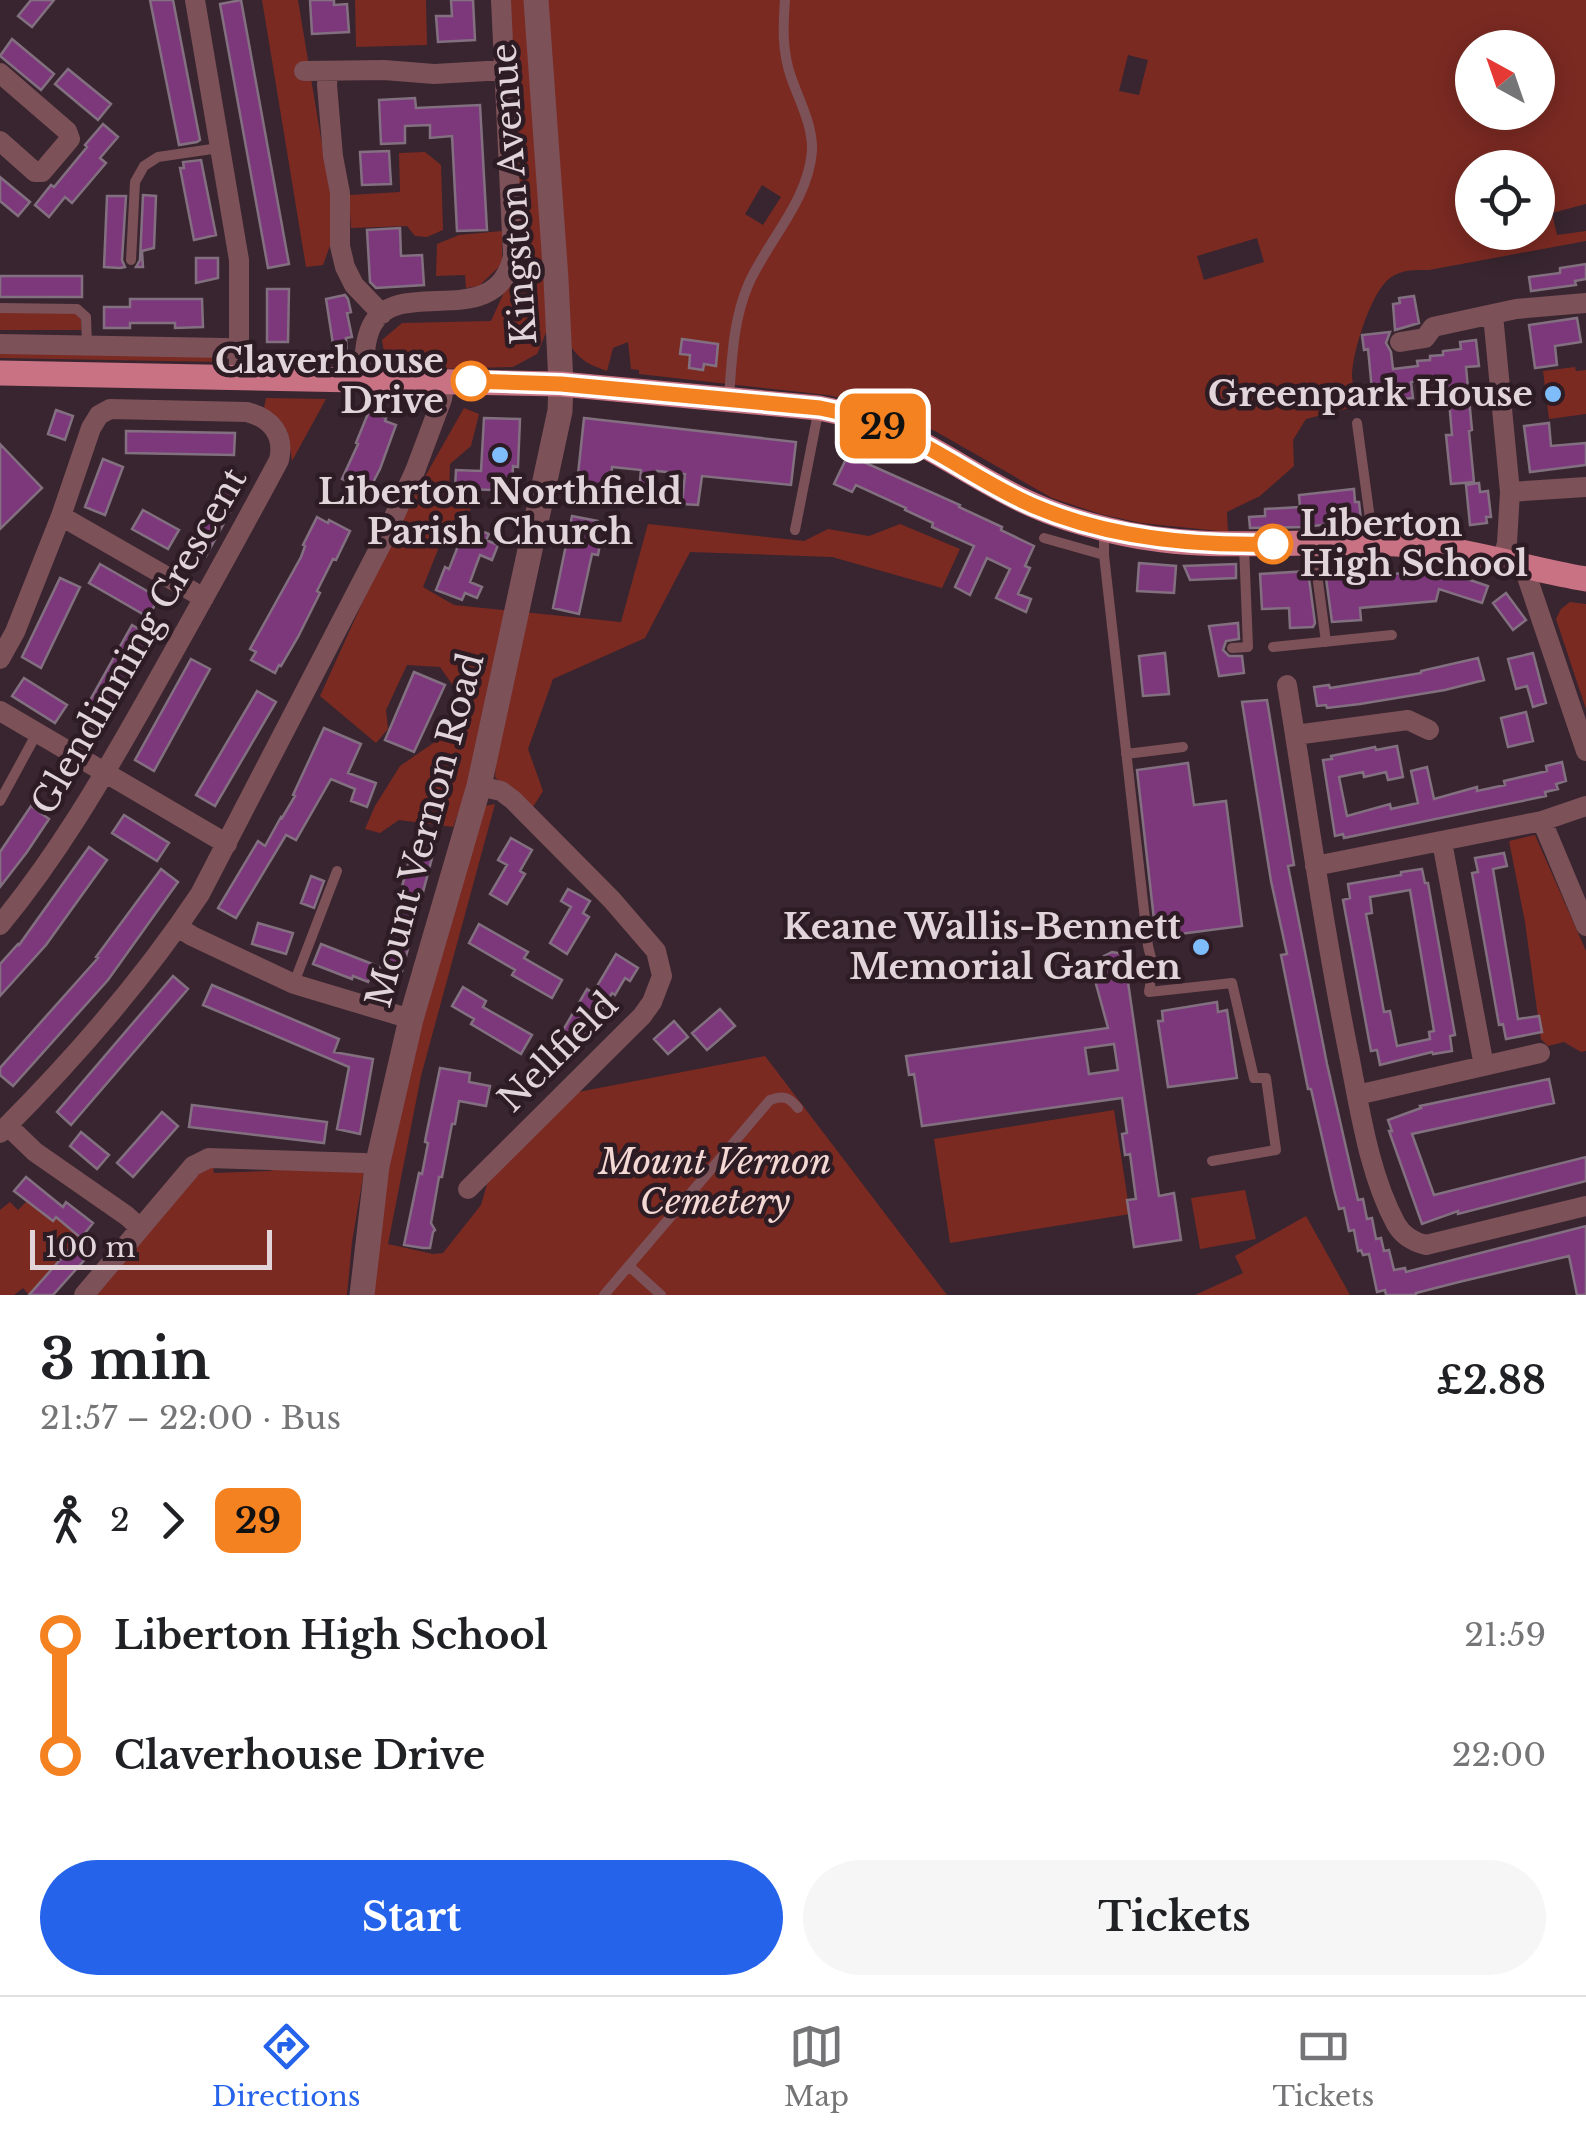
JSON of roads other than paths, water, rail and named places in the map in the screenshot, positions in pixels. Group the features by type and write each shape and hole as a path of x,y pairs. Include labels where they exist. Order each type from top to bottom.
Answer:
{"main road":[{"path":"0,373 561,384 820,408 892,430 1106,542 1423,546 1586,579"}],"street":[{"path":"195,0 239,260 238,378"},
{"path":"364,379 368,336 372,324 382,314 395,305 482,296 510,273 513,256 501,0"},
{"name":"Kingston Avenue","path":"536,0 561,384"},
{"path":"304,71 434,74 505,70"},
{"path":"328,72 342,256 354,285 382,314"},
{"path":"0,73 67,131 70,139 42,172 36,172 0,142"},
{"path":"1400,342 1425,338 1433,327 1492,314 1586,303"},
{"path":"1492,314 1510,492 1507,543 1586,751"},
{"path":"0,344 238,350"},
{"path":"140,1228 4,1130 88,1039 200,894 382,543 415,471 442,399 445,380"},
{"name":"Mount Vernon Road","path":"362,1295 376,1166 412,1018 479,786 560,411 561,384"},
{"name":"Glendinning Crescent","path":"0,925 52,857 104,774 204,598 282,448 276,431 263,417 247,412 110,409 99,414 90,428 61,516"},
{"path":"1510,492 1586,488"},
{"path":"0,659 61,516 204,598"},
{"path":"1287,685 1357,1095 1372,1164 1397,1226 1406,1237 1426,1244 1586,1206"},
{"path":"0,711 227,844"},
{"path":"1295,736 1408,720 1429,730"},
{"name":"Nellfield","path":"468,1189 642,1016 662,976 656,951 612,900 513,800 479,786"},
{"path":"1315,866 1542,821 1586,806"},
{"path":"1542,821 1586,926"},
{"path":"1442,842 1484,1066"},
{"path":"178,927 294,984 412,1018"},
{"path":"1357,1095 1540,1053"},
{"path":"84,1295 193,1166 209,1158 376,1166"}],"lane":[{"path":"729,398 734,333 748,285 804,186 812,150 782,35 785,0"},
{"path":"131,260 135,182 144,166 158,157 220,148"},
{"path":"0,308 77,309 86,316 86,346"},
{"path":"795,530 820,408"},
{"path":"1356,423 1374,543"},
{"path":"1044,538 1106,542 1126,754 1153,966 1149,992 1232,984 1254,1078 1266,1078 1276,1150 1212,1161"},
{"path":"1313,543 1326,642"},
{"path":"1232,648 1248,646 1244,545"},
{"path":"1272,647 1392,635"},
{"path":"0,801 37,734"},
{"path":"1126,754 1183,747"},
{"path":"294,984 338,871"},
{"path":"604,1295 770,1100 780,1096 791,1099 798,1108"},
{"path":"629,1266 661,1295"}],"place":[{"name":"Claverhouse Drive","path":"471,381"},
{"name":"Greenpark House","path":"1553,394"},
{"name":"Liberton Northfield Parish Church","path":"500,455"},
{"name":"Liberton High School","path":"1273,544"},
{"name":"Keane Wallis-Bennett Memorial Garden","path":"1201,947"}],"park label":[{"name":"Mount Vernon Cemetery","path":"715,1182"}]}
